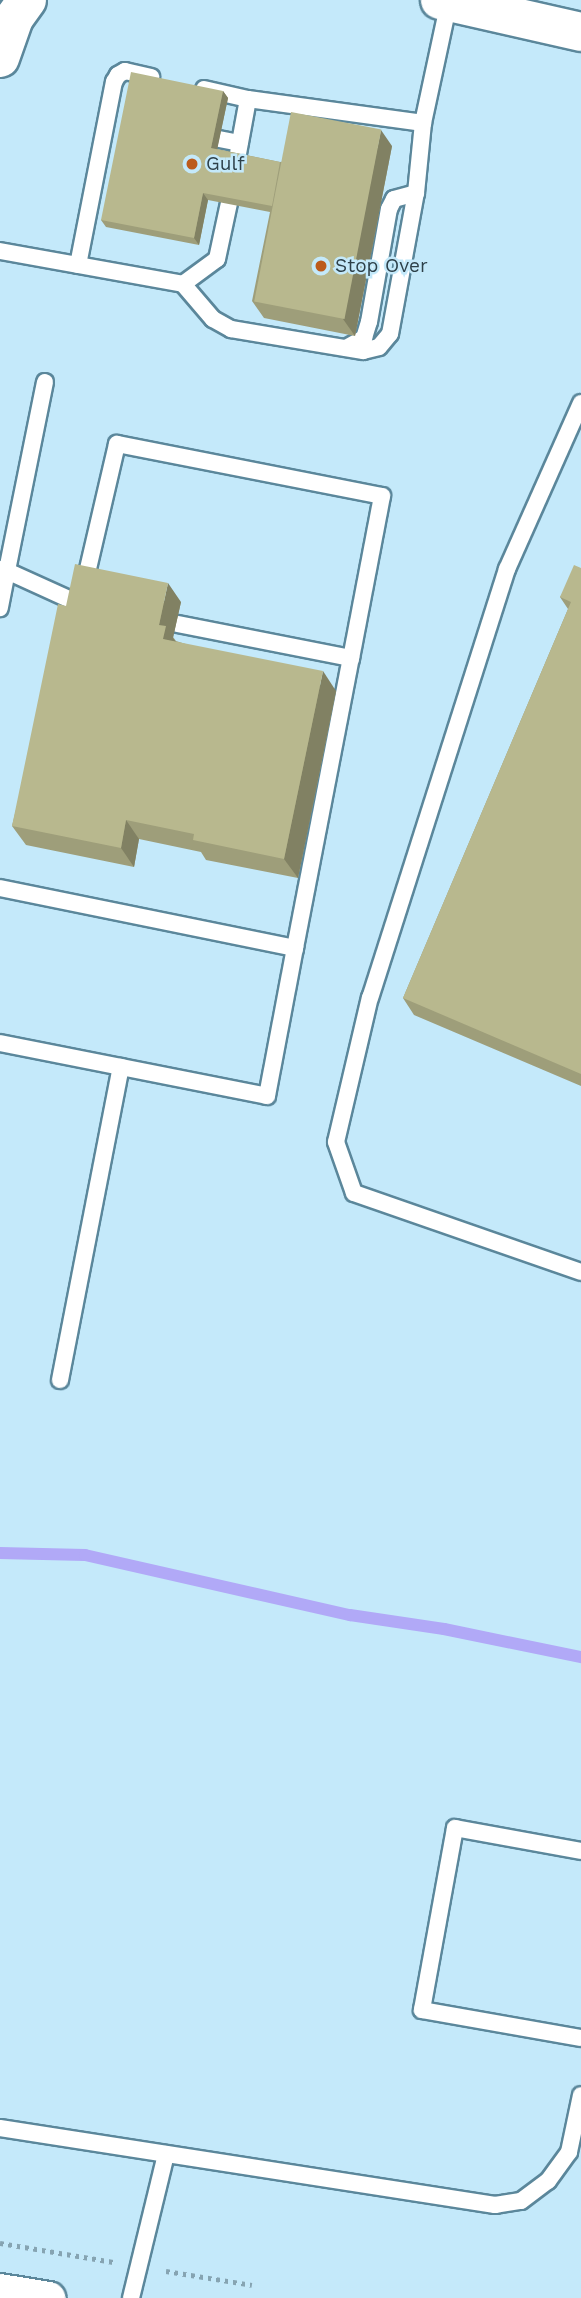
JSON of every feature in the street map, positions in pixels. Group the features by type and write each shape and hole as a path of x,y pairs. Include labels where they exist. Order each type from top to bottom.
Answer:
{"main road":[{"path":"0,58 14,18 27,0"},
{"path":"444,1 581,32"}],"street":[{"path":"0,2290 49,2298"}],"lane":[{"path":"0,251 183,284 213,318 231,329 363,351 379,347 390,334 416,193 423,122 444,1"},
{"path":"78,265 106,119 118,75 125,71 166,80"},
{"path":"193,86 248,99 423,122"},
{"path":"219,139 239,151 248,99"},
{"path":"106,119 126,123"},
{"path":"92,191 112,195"},
{"path":"346,348 363,338 369,322 389,209 394,199 416,193"},
{"path":"183,284 217,260 227,211 205,215"},
{"path":"0,608 4,570 45,382"},
{"path":"581,403 507,569 369,996 336,1142 354,1193 581,1272"},
{"path":"0,1043 267,1096 382,496 117,444 82,606 4,570"},
{"path":"177,624 351,658"},
{"path":"0,888 295,948"},
{"path":"60,1380 121,1067"},
{"path":"581,1851 455,1828 422,2010 581,2038"},
{"path":"0,2128 495,2205 521,2201 548,2181 569,2152 581,2095"},
{"path":"131,2298 166,2154"}],"building":[{"name":"Gulf","path":"131,72 223,91 211,148 280,162 272,206 203,193 194,238 101,220"},
{"name":"Stop Over","path":"291,112 381,130 344,319 254,301"},
{"path":"75,564 168,583 159,625 166,626 163,639 323,671 284,859 193,840 194,834 126,820 121,848 12,826 58,604 66,606"},
{"path":"574,565 581,568 581,1074 403,998 571,602 560,597"}],"waterway":[{"path":"0,1553 85,1555 350,1615 444,1629 581,1657"}],"place":[{"name":"Gulf","path":"192,164"},
{"name":"Stop Over","path":"321,266"}]}
